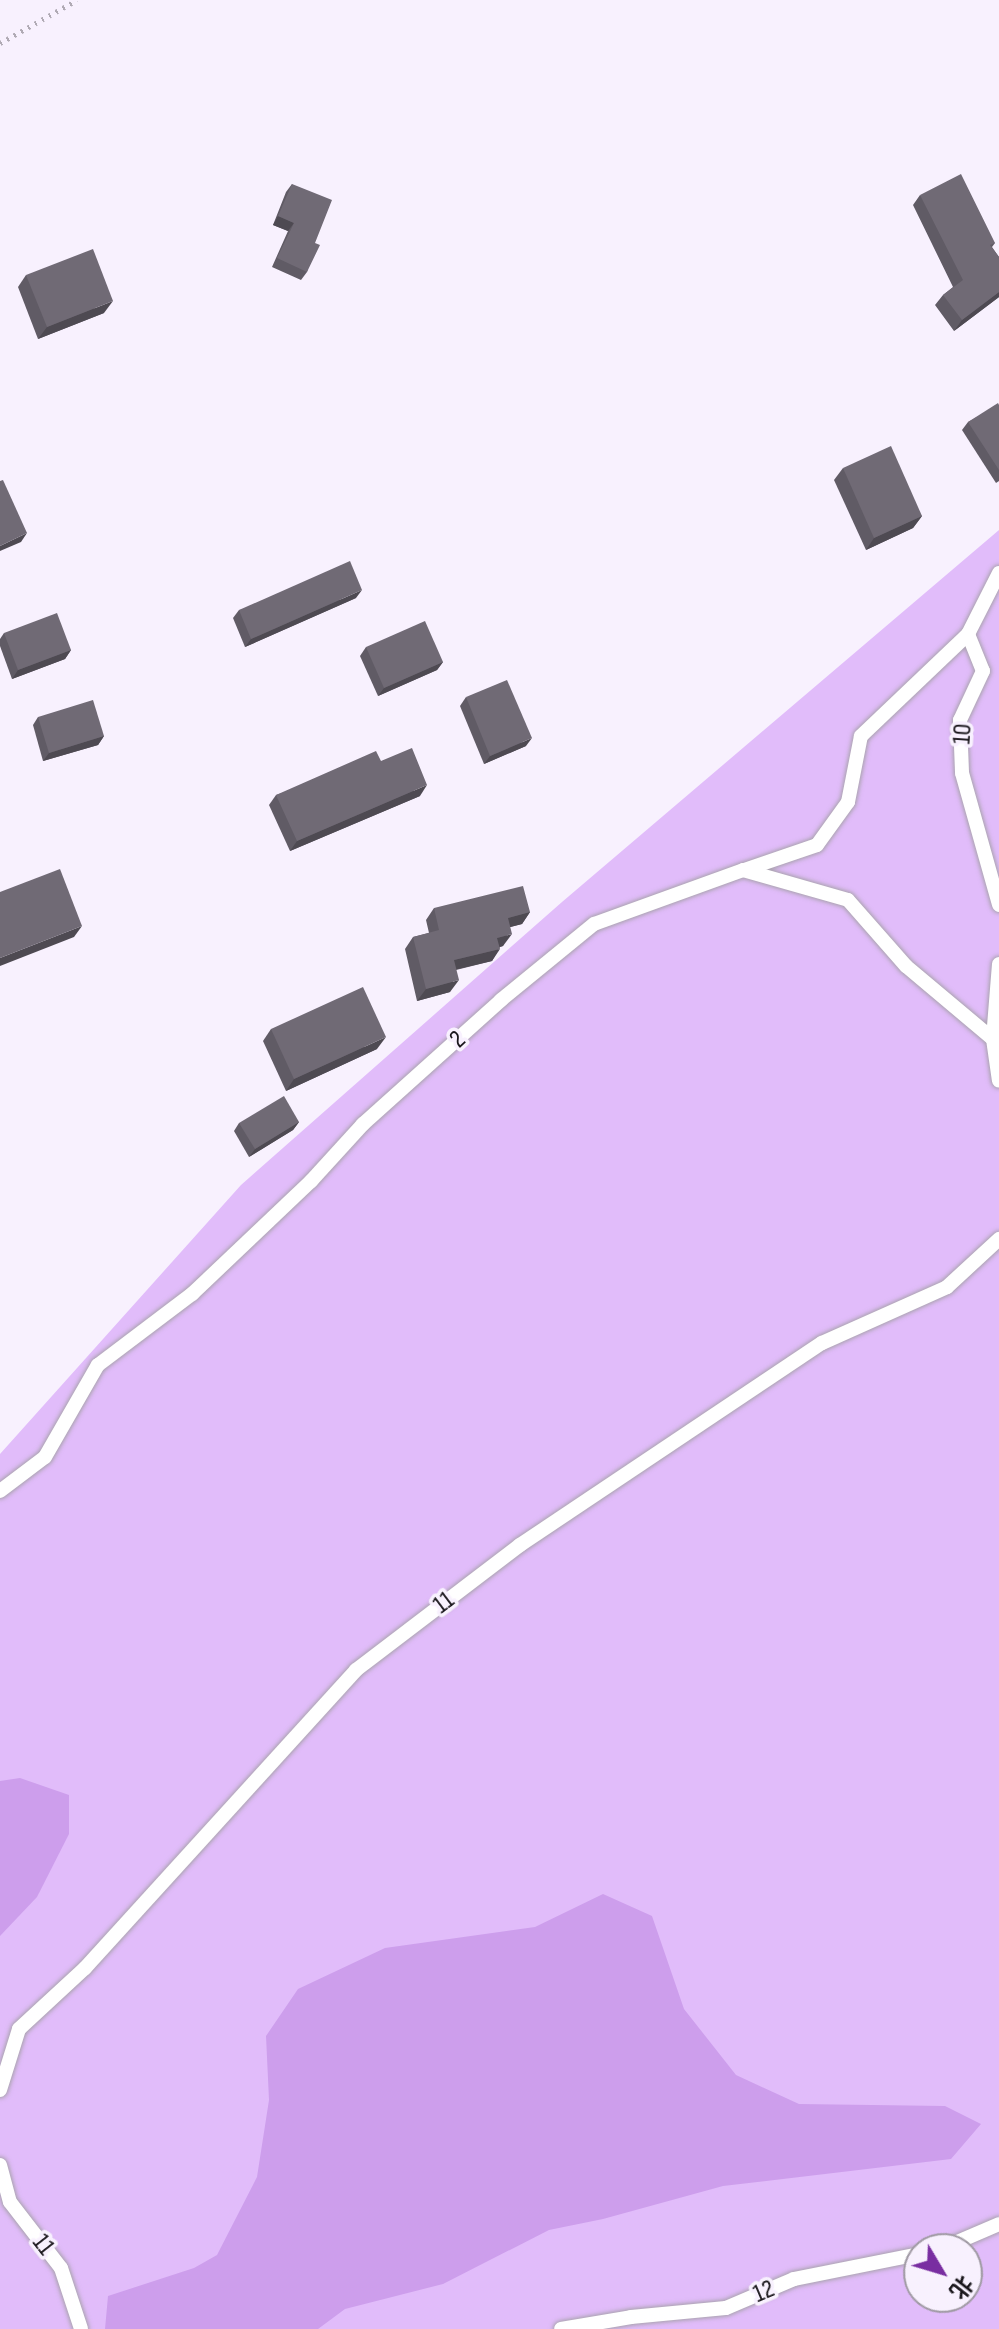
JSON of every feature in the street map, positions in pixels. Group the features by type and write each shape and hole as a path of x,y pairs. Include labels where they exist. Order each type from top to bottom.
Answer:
{"lane":[{"path":"968,634 999,573"},
{"name":"2","path":"0,1491 45,1457 98,1365 192,1294 311,1181 363,1124 501,1000 594,924 817,845 848,802 861,736 968,634"},
{"name":"10","path":"968,634 983,671 960,720 962,773 999,905"},
{"path":"743,870 848,900 906,966 993,1039"},
{"path":"999,964 993,1039 999,1081"},
{"name":"11","path":"0,2090 19,2029 85,1968 356,1670 520,1545 822,1343 947,1287 999,1239"},
{"name":"11","path":"0,2165 10,2202 61,2268 81,2329"},
{"path":"978,2233 999,2224"},
{"name":"12","path":"561,2329 631,2317 726,2308 794,2279 903,2257"}],"path":[{"path":"0,43 77,0"}],"shaded area":[{"path":"999,530 999,2329 0,2329 0,1454 241,1185 562,902"},
{"path":"20,1778 69,1795 69,1834 37,1897 0,1936 0,1781"},
{"path":"603,1894 652,1916 684,2009 736,2075 799,2104 945,2106 981,2124 951,2159 723,2186 603,2219 549,2230 443,2284 345,2309 318,2329 105,2329 108,2296 194,2268 217,2255 257,2177 269,2100 266,2036 298,1989 385,1948 535,1927"}],"building":[{"path":"961,174 995,243 990,245 999,257 999,292 962,320 943,295 963,280 920,195"},
{"path":"292,184 332,200 315,243 320,245 307,272 277,258 294,223 278,216"},
{"path":"93,249 113,301 47,327 26,275"},
{"path":"999,405 999,470 968,422"},
{"path":"891,446 922,516 874,538 843,468"},
{"path":"3,480 27,533 0,546 0,481"},
{"path":"350,561 362,590 251,639 239,610"},
{"path":"57,613 71,650 18,670 4,633"},
{"path":"425,621 443,662 384,688 366,647"},
{"path":"507,680 532,738 490,756 466,697"},
{"path":"93,700 104,736 49,753 38,717"},
{"path":"412,748 427,785 297,841 276,795 376,751 381,761"},
{"path":"60,869 82,926 0,958 0,892"},
{"path":"523,886 530,912 508,918 512,934 497,938 500,949 454,960 459,980 426,989 413,937 439,930 434,908"},
{"path":"363,987 386,1037 294,1079 271,1029"},
{"path":"284,1096 299,1122 255,1149 239,1123"}]}
